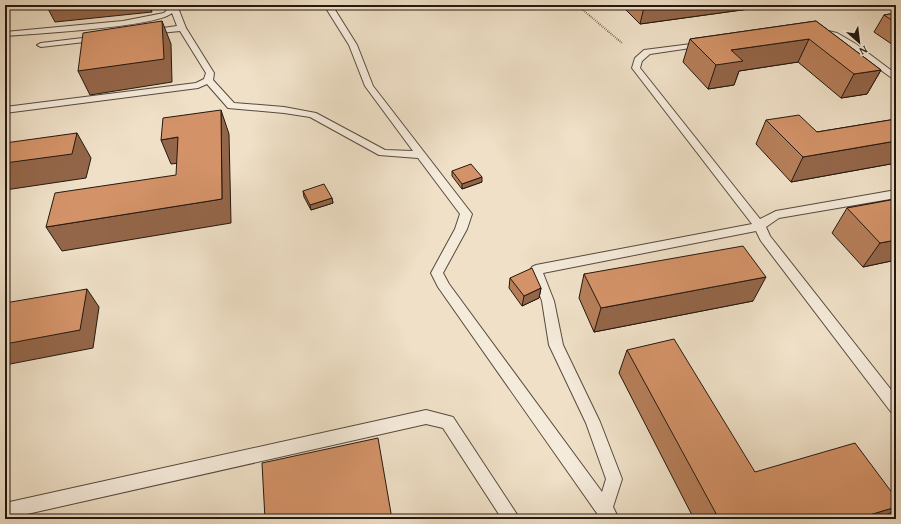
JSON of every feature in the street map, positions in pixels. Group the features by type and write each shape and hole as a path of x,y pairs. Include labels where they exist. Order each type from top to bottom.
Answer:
{"lane":[{"path":"328,5 353,45 369,86 466,214 464,224 442,260 437,273 444,287 608,514"},
{"path":"5,34 123,23 166,15 173,6 182,28 210,73 208,80 198,85 5,110"},
{"path":"142,33 182,28"},
{"path":"812,29 834,35 853,46 896,78"},
{"path":"41,45 111,37"},
{"path":"710,44 647,52 638,60 636,68 760,226 765,238 896,407"},
{"path":"208,80 230,106 284,110 313,115 383,153 421,155"},
{"path":"608,514 614,479 593,422 556,345 548,301 536,270 760,226 765,221 776,215 896,194"},
{"path":"5,512 426,417 448,422 512,519"}],"path":[{"path":"577,5 622,43"}],"building":[{"path":"642,5 659,5 644,7"},
{"path":"896,13 896,23 884,15"},
{"path":"162,21 164,59 78,71 83,33"},
{"path":"816,21 881,70 854,74 809,39 731,50 743,61 716,65 690,39"},
{"path":"221,110 222,199 46,227 55,193 176,175 178,137 161,140 163,118"},
{"path":"799,115 817,132 896,119 896,141 803,157 766,120"},
{"path":"77,133 72,154 5,163 5,143"},
{"path":"471,164 482,177 462,184 452,171"},
{"path":"324,184 332,198 310,205 303,191"},
{"path":"896,199 896,240 880,243 847,208"},
{"path":"743,246 766,277 601,308 584,274"},
{"path":"532,268 541,288 524,296 510,278"},
{"path":"87,289 80,330 5,344 5,303"},
{"path":"674,339 755,472 855,443 896,498 896,507 856,519 719,519 627,350"},
{"path":"378,438 392,519 265,519 262,463"}]}
